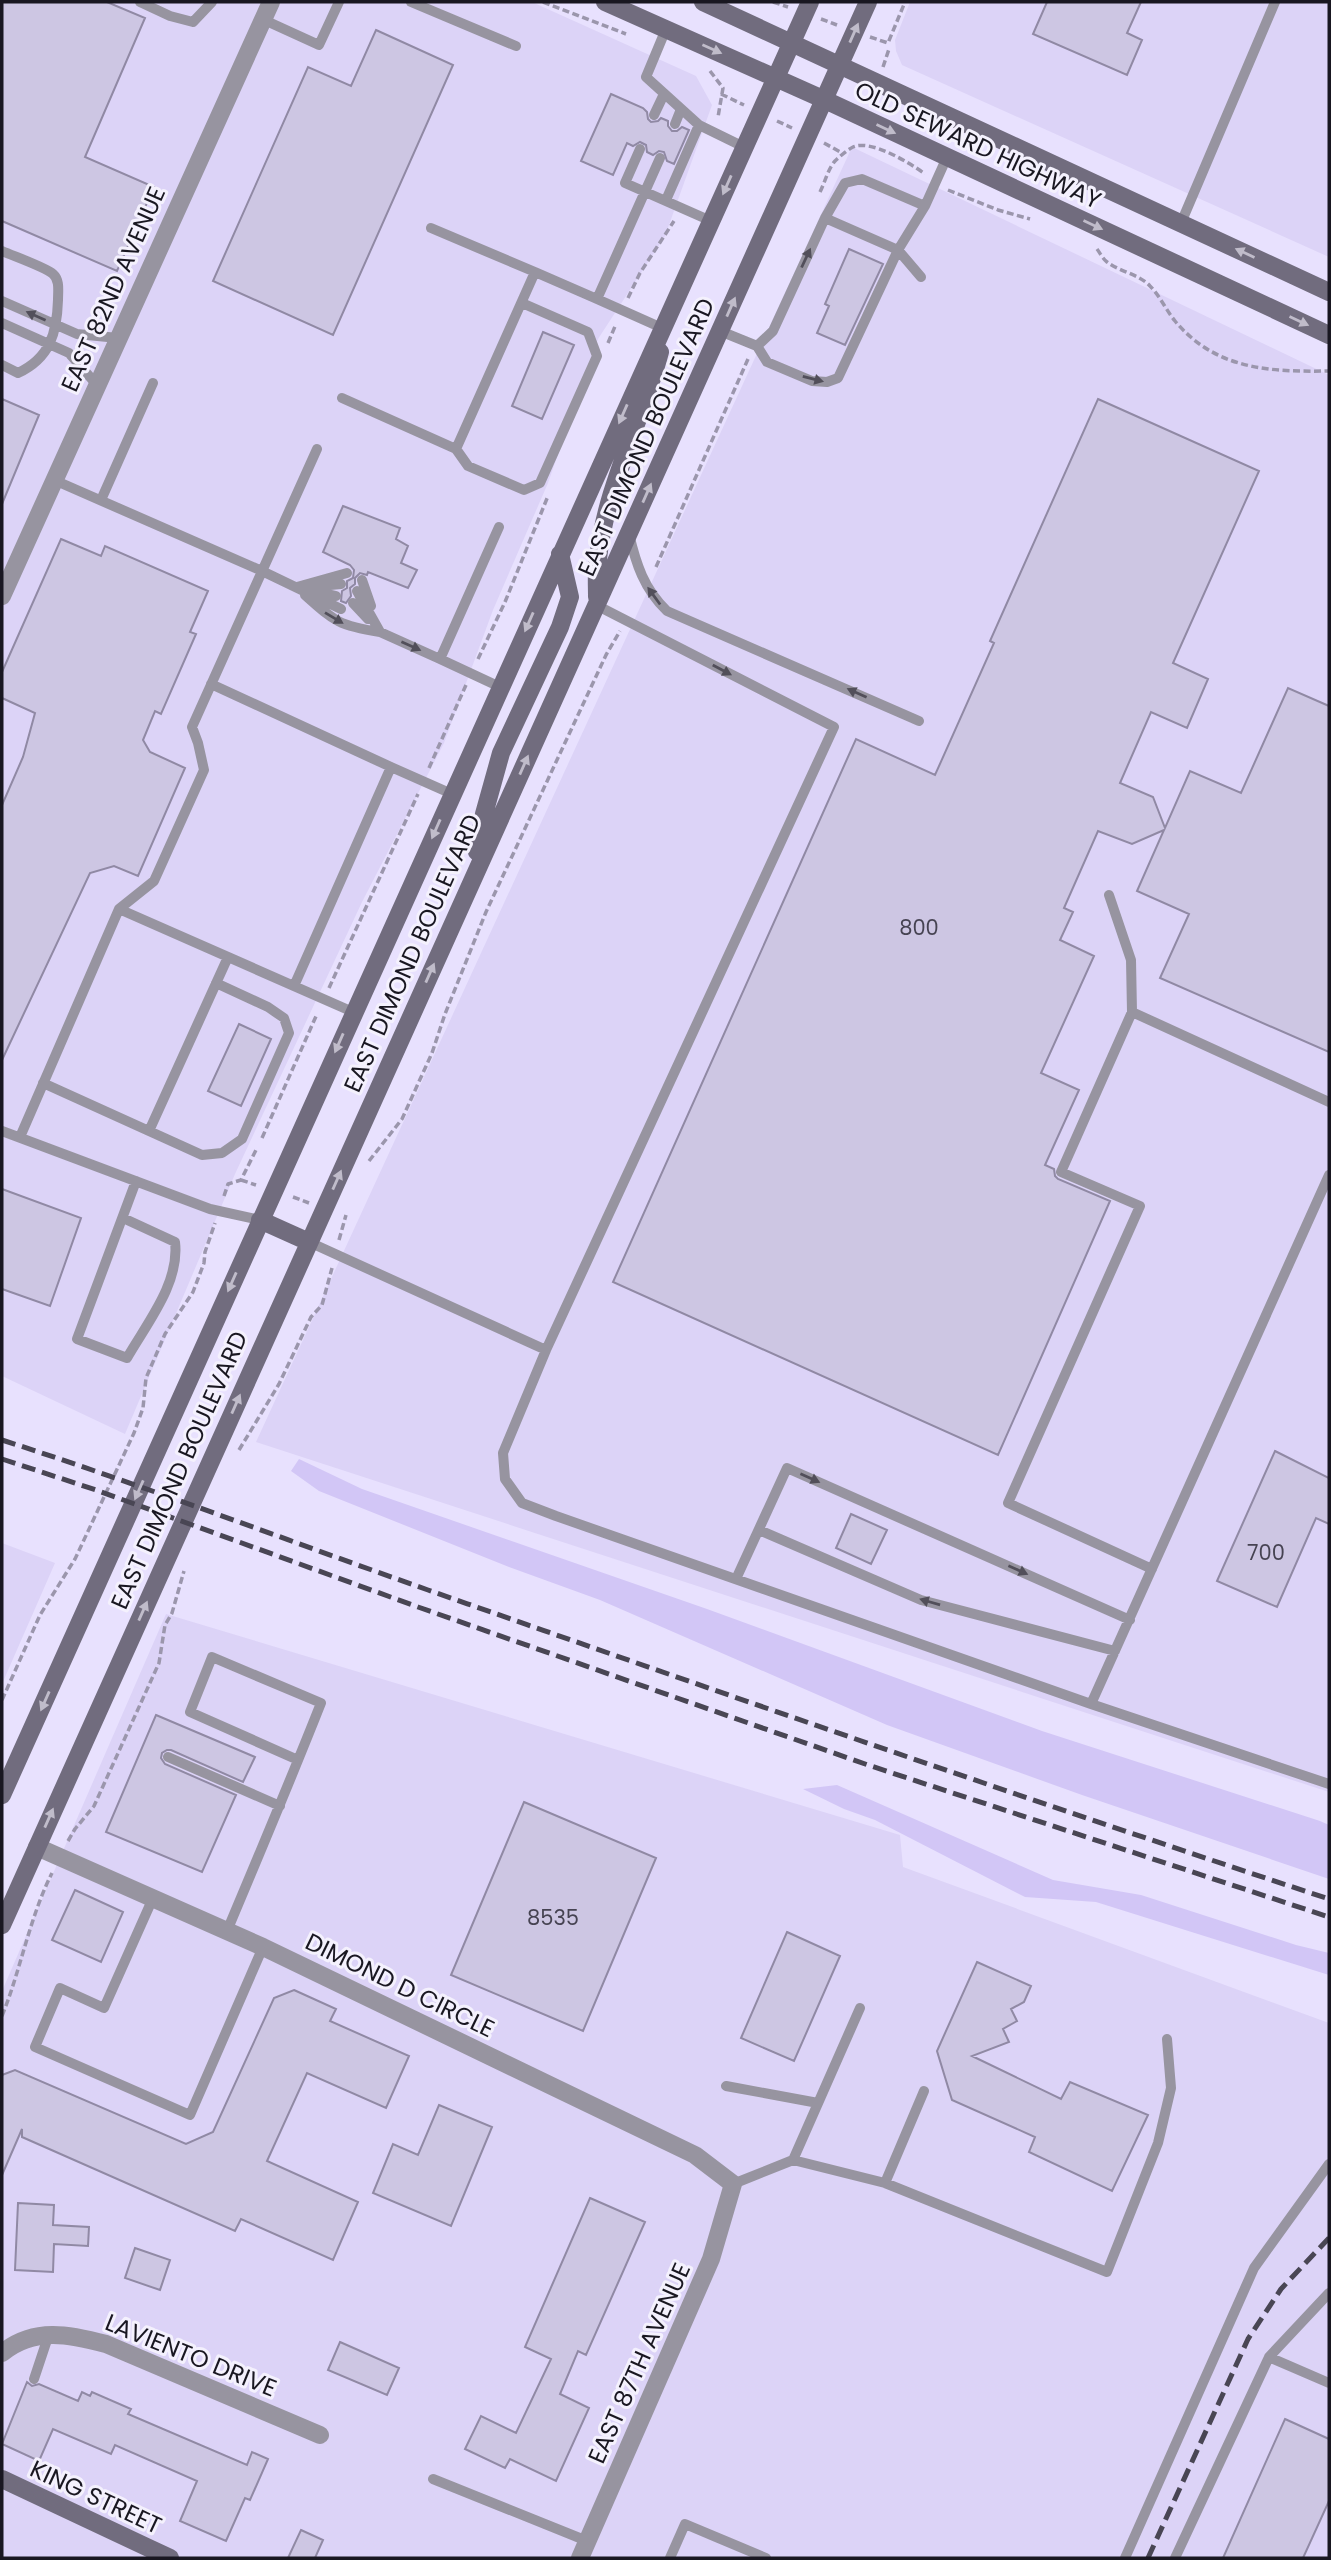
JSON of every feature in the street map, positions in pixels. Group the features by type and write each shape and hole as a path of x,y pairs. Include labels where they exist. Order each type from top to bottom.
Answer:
{"main road":[{"name":"OLD SEWARD HIGHWAY","path":"605,2 825,100 1329,335"},
{"name":"OLD SEWARD HIGHWAY","path":"703,2 1329,292"},
{"name":"EAST DIMOND BOULEVARD","path":"2,1925 868,2"},
{"name":"EAST DIMOND BOULEVARD","path":"2,1795 807,7"},
{"path":"596,605 598,559 606,513 652,383 674,301"},
{"path":"472,879 484,814 501,752 560,627 570,597 560,554"},
{"path":"260,1220 309,1242"},
{"name":"KING STREET","path":"2,2479 170,2558"}],"street":[{"name":"EAST 82ND AVENUE","path":"2,596 271,2"},
{"path":"2,1773 22,1752"},
{"name":"DIMOND D CIRCLE","path":"37,1847 263,1947 695,2155 733,2184"},
{"name":"EAST 87TH AVENUE","path":"580,2558 711,2259 733,2184"},
{"name":"LAVIENTO DRIVE","path":"2,2353 30,2336 77,2336 106,2344 320,2435"}],"lane":[{"path":"140,2 170,16 193,22 212,2"},
{"path":"262,19 320,45 339,2"},
{"path":"411,2 516,46"},
{"path":"1181,223 1275,2"},
{"path":"666,29 646,78 699,125 744,147"},
{"path":"654,115 664,94"},
{"path":"675,124 681,109"},
{"path":"666,200 699,125"},
{"path":"640,149 625,183 710,221"},
{"path":"720,331 757,346 767,362 812,381 827,382 838,378 898,250 925,206 947,157"},
{"path":"597,299 660,158"},
{"path":"757,346 773,331 825,218 845,183 862,179 925,206"},
{"path":"825,218 898,250 921,277"},
{"path":"430,228 662,328"},
{"path":"2,251 52,274 58,283 57,325 49,344 34,365 18,373 2,365"},
{"path":"456,449 536,272"},
{"path":"2,301 77,334 118,338"},
{"path":"342,398 456,449 468,466 524,490 540,483 597,356 588,332 522,303"},
{"path":"2,323 69,353 97,385"},
{"path":"101,500 153,383"},
{"path":"20,1137 119,909 154,881 204,771 192,727 317,449"},
{"path":"54,480 262,571 341,609"},
{"path":"440,659 499,527"},
{"path":"629,533 636,566 653,597 667,611 919,721"},
{"path":"297,587 347,573"},
{"path":"362,580 380,632"},
{"path":"297,587 341,584"},
{"path":"297,587 336,596"},
{"path":"297,587 331,619 351,628 380,632"},
{"path":"357,591 380,632"},
{"path":"353,603 380,632"},
{"path":"596,605 834,727 546,1350 503,1454 505,1479 522,1503 1091,1704 1329,1784"},
{"path":"356,615 380,632 500,687"},
{"path":"211,684 452,794"},
{"path":"294,986 391,767"},
{"path":"1109,895 1131,960 1132,1012 1060,1172 1140,1206 1008,1503 1152,1569"},
{"path":"119,909 353,1012"},
{"path":"149,1131 228,957"},
{"path":"43,1083 202,1155 222,1153 242,1139 289,1033 284,1018 268,1007 216,984"},
{"path":"1132,1012 1329,1102"},
{"path":"2,1131 211,1209 260,1220"},
{"path":"1091,1704 1329,1175"},
{"path":"123,1218 174,1242 176,1254 174,1268 162,1298 127,1358 77,1339 136,1181"},
{"path":"309,1242 546,1350"},
{"path":"736,1579 787,1468 1130,1620"},
{"path":"759,1530 921,1600 1115,1651"},
{"path":"227,1931 280,1806 321,1703 212,1657 190,1712 298,1760"},
{"path":"168,1757 280,1806"},
{"path":"153,1898 104,2008 60,1988 34,2047 190,2115 263,1947"},
{"path":"793,2160 860,2008"},
{"path":"733,2184 793,2160 885,2183 1107,2272 1158,2143 1171,2088 1167,2039"},
{"path":"726,2086 818,2103"},
{"path":"885,2183 924,2091"},
{"path":"1125,2558 1254,2268 1329,2164"},
{"path":"1175,2558 1269,2357 1328,2297"},
{"path":"34,2379 49,2334"},
{"path":"1269,2357 1329,2383"},
{"path":"433,2479 587,2541"},
{"path":"670,2558 685,2524 766,2558"}],"path":[{"path":"773,2 807,7 855,32 888,43 905,2"},
{"path":"721,94 844,154"},
{"path":"1107,262 1148,284 1175,321 1193,339 1215,354 1247,367 1278,372 1329,371"},
{"path":"236,1455 279,1384 311,1317 322,1305 346,1215"},
{"path":"2,2016 15,1984 35,1911 75,1829 94,1806 159,1663 165,1625 173,1613 185,1566"}],"shaded area":[{"path":"2,2 532,2 696,76 712,105 665,236 598,339 548,483 493,610 444,743 362,902 235,1174 125,1434 2,1376"},
{"path":"910,2 1329,2 1329,257 902,65 895,40"},
{"path":"852,147 1329,375 1329,1792 256,1442"},
{"path":"299,1459 362,1489 707,1609 1042,1731 1320,1821 1329,1825 1329,1879 887,1725 600,1600 509,1567 319,1491 291,1471"},
{"path":"2,1543 55,1563 2,1684"},
{"path":"166,1614 900,1835 903,1867 1329,2023 1329,2558 2,2558 2,1991"},
{"path":"837,1785 1053,1880 1141,1895 1329,1953 1329,1975 1096,1902 1025,1897 875,1820 844,1809 803,1789"}],"building":[{"path":"2,2 107,2 145,18 85,157 154,187 117,271 2,221"},
{"path":"1047,2 1141,2 1127,33 1142,40 1127,75 1033,34"},
{"path":"376,30 453,65 333,335 213,281 308,67 351,86"},
{"path":"611,94 643,108 651,122 661,118 668,121 672,131 682,127 689,130 674,164 667,161 664,152 659,151 653,155 647,152 646,145 640,142 633,146 627,143 613,175 581,161"},
{"path":"849,249 883,264 845,345 817,333 829,306 825,304"},
{"path":"543,332 574,345 542,419 512,406"},
{"path":"2,399 39,415 2,504"},
{"path":"1098,399 1259,471 1173,663 1208,679 1187,728 1151,712 1120,783 1153,797 1165,828 1190,771 1241,793 1288,688 1329,706 1329,1052 1160,978 1189,914 1137,891 1164,830 1132,844 1098,831 1064,908 1073,912 1060,940 1094,956 1041,1073 1079,1090 1045,1165 1054,1169 1058,1179 1110,1201 998,1455 613,1282 856,739 935,775 994,643 990,641"},
{"path":"343,506 400,528 396,539 408,546 401,563 417,570 408,588 368,572 367,575 360,573 350,588 351,596 346,603 341,601 342,591 347,588 347,581 353,578 354,570 350,565 323,552"},
{"path":"61,539 101,556 105,546 208,591 190,632 196,634 161,714 155,711 143,740 150,752 185,768 138,876 114,866 90,873 2,1060 2,805 23,757 35,713 2,698 2,672"},
{"path":"239,1024 271,1039 241,1106 208,1091"},
{"path":"2,1189 81,1218 50,1306 2,1289"},
{"path":"1275,1451 1329,1478 1329,1524 1316,1518 1277,1607 1217,1581"},
{"path":"851,1514 887,1530 871,1564 836,1548"},
{"path":"156,1715 255,1757 243,1782 171,1750 162,1753 161,1758 165,1764 236,1795 202,1872 106,1832"},
{"path":"524,1802 656,1858 583,2031 451,1975"},
{"path":"75,1890 123,1912 101,1962 52,1940"},
{"path":"787,1932 840,1956 794,2061 741,2038"},
{"path":"977,1962 1031,1986 1024,2002 1011,2009 1017,2021 1003,2029 1009,2042 972,2056 1061,2099 1070,2082 1148,2115 1112,2191 1029,2152 1035,2137 952,2100 937,2051"},
{"path":"294,1990 336,2009 330,2021 409,2056 386,2108 307,2073 267,2161 358,2202 333,2260 241,2219 235,2231 22,2137 22,2129 2,2175 2,2075 15,2070 186,2144 213,2132 274,1998"},
{"path":"439,2105 492,2127 451,2226 373,2193 393,2144 418,2155"},
{"path":"590,2198 645,2222 586,2355 578,2351 560,2394 589,2408 556,2481 510,2459 505,2468 465,2449 481,2416 516,2433 551,2359 525,2347"},
{"path":"18,2203 54,2205 53,2225 89,2227 88,2246 54,2244 53,2272 15,2270"},
{"path":"135,2248 170,2260 160,2290 125,2278"},
{"path":"340,2342 399,2368 387,2395 328,2370"},
{"path":"27,2382 32,2386 39,2384 78,2401 82,2392 90,2396 92,2392 131,2409 128,2414 247,2465 252,2452 268,2459 250,2500 245,2498 226,2541 180,2521 197,2481 115,2445 111,2454 53,2429 39,2461 2,2444"},
{"path":"1285,2419 1329,2439 1329,2501 1303,2558 1223,2558"},
{"path":"301,2530 323,2540 315,2558 288,2558"}],"railway":[{"path":"2,1440 878,1747 1329,1899"},
{"path":"2,1459 868,1765 1329,1917"},
{"path":"1148,2558 1248,2339 1281,2289 1329,2238"}]}
